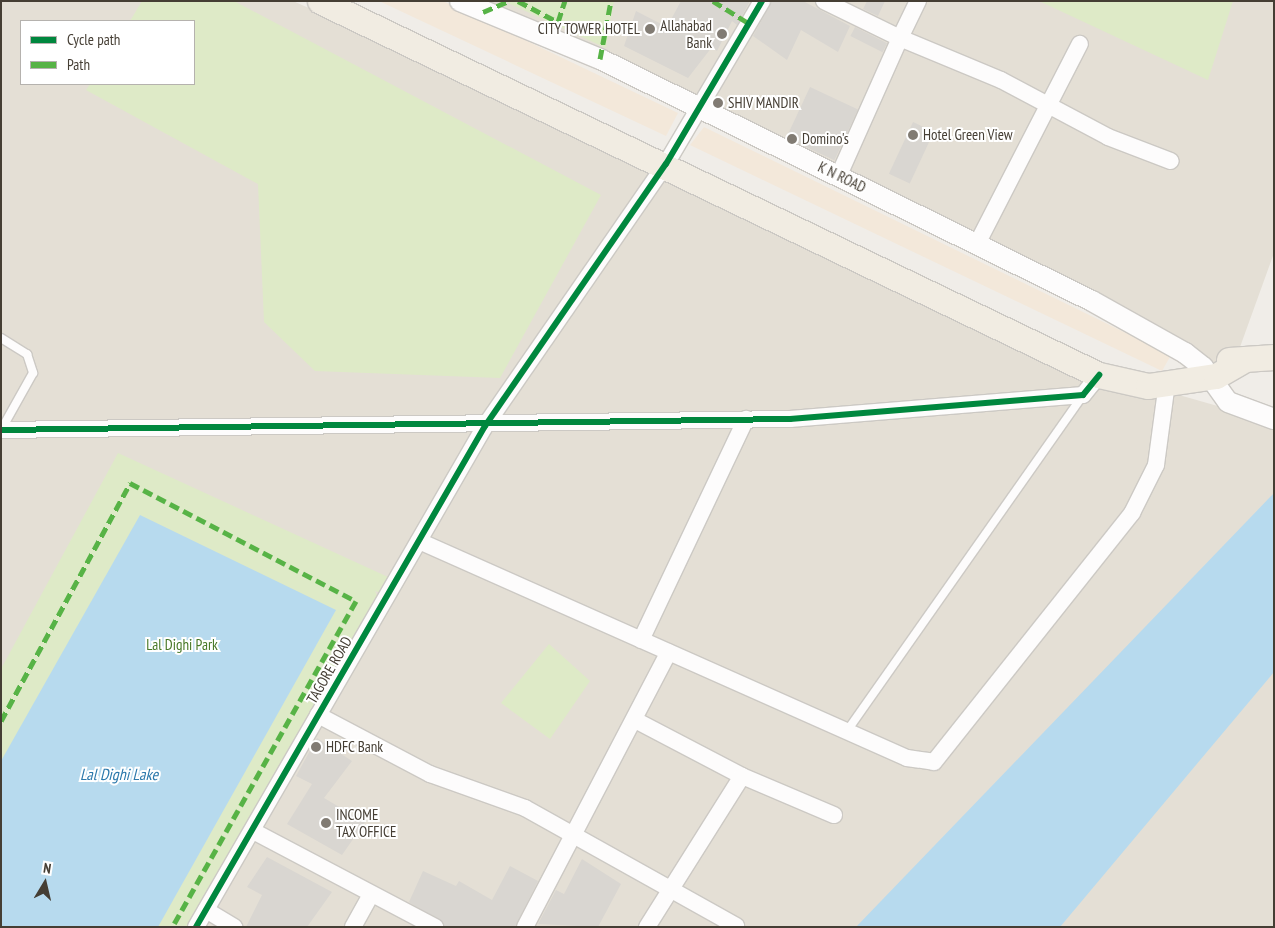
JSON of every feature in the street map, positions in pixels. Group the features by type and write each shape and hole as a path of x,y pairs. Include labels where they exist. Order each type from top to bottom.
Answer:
{"main road":[{"path":"320,1 666,164 883,274 1100,375 1131,384 1231,371 1244,360 1274,357"}],"street":[{"name":"K N ROAD","path":"460,1 486,7 600,59 699,106 1092,301 1190,376"},
{"name":"TAGORE ROAD","path":"196,927 485,426 666,164 762,1"},
{"path":"824,1 900,38 1049,105 1108,137 1171,161"},
{"path":"839,175 918,1"},
{"path":"977,244 1080,44"},
{"path":"1,430 485,426 746,419 997,405 1083,396 1100,375"},
{"path":"418,541 907,758 934,762 1132,513 1156,465 1190,376 1228,402 1274,419"},
{"path":"642,640 746,419"},
{"path":"525,927 576,838 669,652"},
{"path":"318,715 398,759 525,808 736,926"},
{"path":"635,720 742,776 834,815"},
{"path":"647,927 667,888 742,776"},
{"path":"253,831 370,896 435,927"},
{"path":"353,927 370,896"},
{"path":"206,910 234,927"}],"lane":[{"path":"1,338 27,354 33,372 1,430"},
{"path":"847,731 1083,396"}],"shaded area":[{"path":"1,1 293,1 1172,393 1274,422 1274,927 1,927"},
{"path":"379,1 443,1 678,113 666,136"},
{"path":"479,1 1274,1 1274,253 1231,372 707,108"},
{"path":"704,127 1171,355 1162,371 690,145"}],"green space":[{"path":"142,1 234,1 601,195 500,378 315,371 264,322 258,184 86,90 89,85 195,85 195,20 131,20"},
{"path":"507,1 614,1 606,48 506,2"},
{"path":"1039,1 1233,1 1208,80"},
{"name":"Lal Dighi Lake","path":"118,453 388,577 381,593 375,591 378,597 188,927 1,927 1,669"},
{"path":"549,644 590,681 550,739 501,703"}],"water":[{"path":"1274,493 1274,672 1060,927 856,927"},
{"name":"Lal Dighi Lake","path":"140,515 336,610 158,927 1,927 1,761"}],"building":[{"path":"681,1 750,1 737,25 732,21 717,51 712,47 688,78 624,46 636,11 667,27"},
{"path":"772,1 803,1 850,26 838,52 801,30 787,60 753,36"},
{"path":"867,1 885,1 878,16 863,9"},
{"path":"855,27 887,43 883,52 850,36"},
{"path":"810,87 858,109 834,160 786,138"},
{"path":"913,122 934,132 910,183 889,174"},
{"path":"317,738 352,761 324,798 365,822 342,855 287,824 312,784 296,776"},
{"path":"267,857 332,892 307,927 246,927 262,895 247,887"},
{"path":"582,859 621,884 598,927 538,924 556,890 564,894"},
{"path":"510,866 538,881 515,927 446,927 409,902 423,871 456,886 459,881 492,900"}],"marked path":[{"path":"483,12 509,1"},
{"path":"518,1 558,22 565,1"},
{"path":"600,59 611,1"},
{"path":"713,1 750,24"},
{"path":"1,721 130,483 356,601 172,927"}],"cycle path":[{"path":"196,927 485,426 666,164 762,1"},
{"path":"1,430 790,419 1083,395 1099,375"}],"place":[{"name":"CITY TOWER HOTEL","path":"650,29"},
{"name":"Allahabad Bank","path":"722,34"},
{"name":"SHIV MANDIR","path":"718,103"},
{"name":"Hotel Green View","path":"913,135"},
{"name":"Domino's","path":"792,139"},
{"name":"HDFC Bank","path":"316,747"},
{"name":"INCOME TAX OFFICE","path":"326,823"}],"park label":[{"name":"Lal Dighi Park","path":"182,645"}]}
